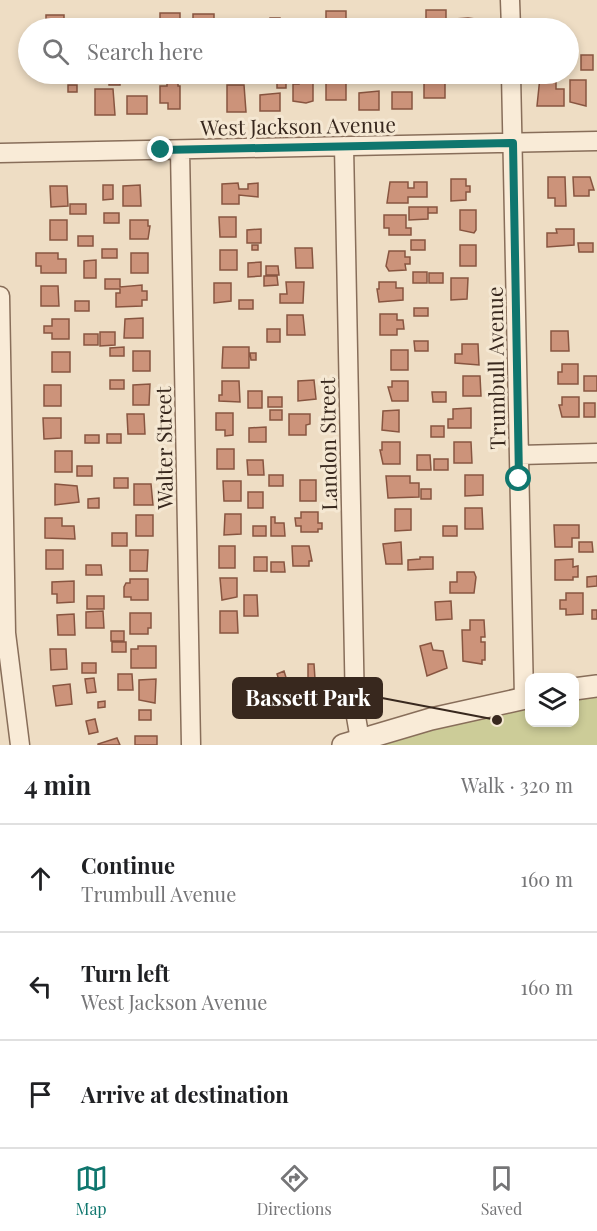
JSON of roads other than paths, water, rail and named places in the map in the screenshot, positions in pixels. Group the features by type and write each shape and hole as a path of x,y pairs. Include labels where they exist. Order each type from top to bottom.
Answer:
{"street":[{"path":"510,0 511,18"},
{"name":"Trumbull Avenue","path":"512,84 519,455 526,673"},
{"name":"West Jackson Avenue","path":"0,153 597,141"},
{"name":"Landon Street","path":"344,146 355,711 351,742"},
{"name":"Walter Street","path":"180,150 191,745"},
{"path":"0,296 6,633 20,745"},
{"path":"519,455 597,453"},
{"path":"579,688 597,686"},
{"path":"351,742 431,719 525,698"}],"place":[{"name":"Bassett Park","path":"497,720"}]}
